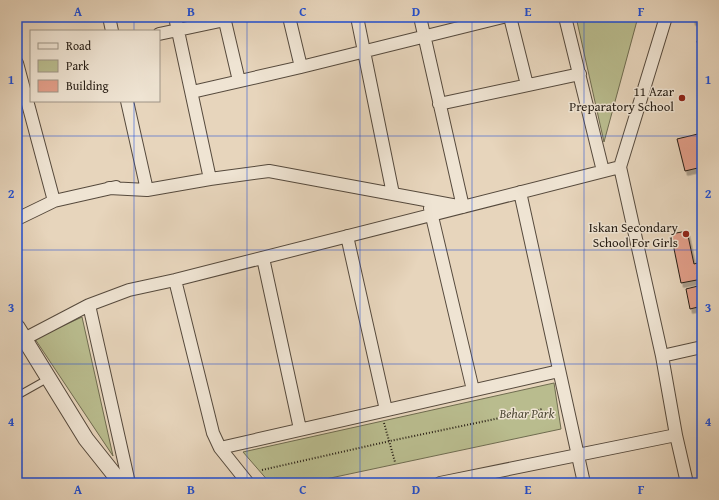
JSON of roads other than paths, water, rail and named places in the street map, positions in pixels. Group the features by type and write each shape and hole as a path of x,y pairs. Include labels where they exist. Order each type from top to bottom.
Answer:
{"street":[{"path":"109,17 112,30"},
{"path":"176,17 210,179"},
{"path":"289,17 301,67"},
{"path":"357,17 393,194"},
{"path":"420,17 463,208"},
{"path":"192,92 364,52 502,17"},
{"path":"510,17 527,85"},
{"path":"565,17 603,171"},
{"path":"666,17 620,167 662,356 676,435 687,483"},
{"path":"160,34 224,19 238,81"},
{"path":"17,63 54,201"},
{"path":"439,104 580,74"},
{"path":"127,102 146,186"},
{"path":"121,483 86,439 21,333 129,290 175,280 463,208 620,167"},
{"path":"17,219 54,201 109,188 146,186 269,171 463,208"},
{"path":"520,192 584,483"},
{"path":"428,201 472,390"},
{"path":"347,236 385,416"},
{"path":"263,258 300,429"},
{"path":"175,280 213,432 220,448 248,483"},
{"path":"89,305 129,483"},
{"path":"662,356 702,347"},
{"path":"220,448 300,429 385,416 472,390 559,371"},
{"path":"440,483 495,478 578,455 676,435"}],"lane":[{"path":"17,396 49,378"}],"place":[{"name":"11 Azar Preparatory School","path":"682,98"},
{"name":"Iskan Secondary School For Girls","path":"686,234"}],"park label":[{"name":"Behar Park","path":"527,413"}]}
